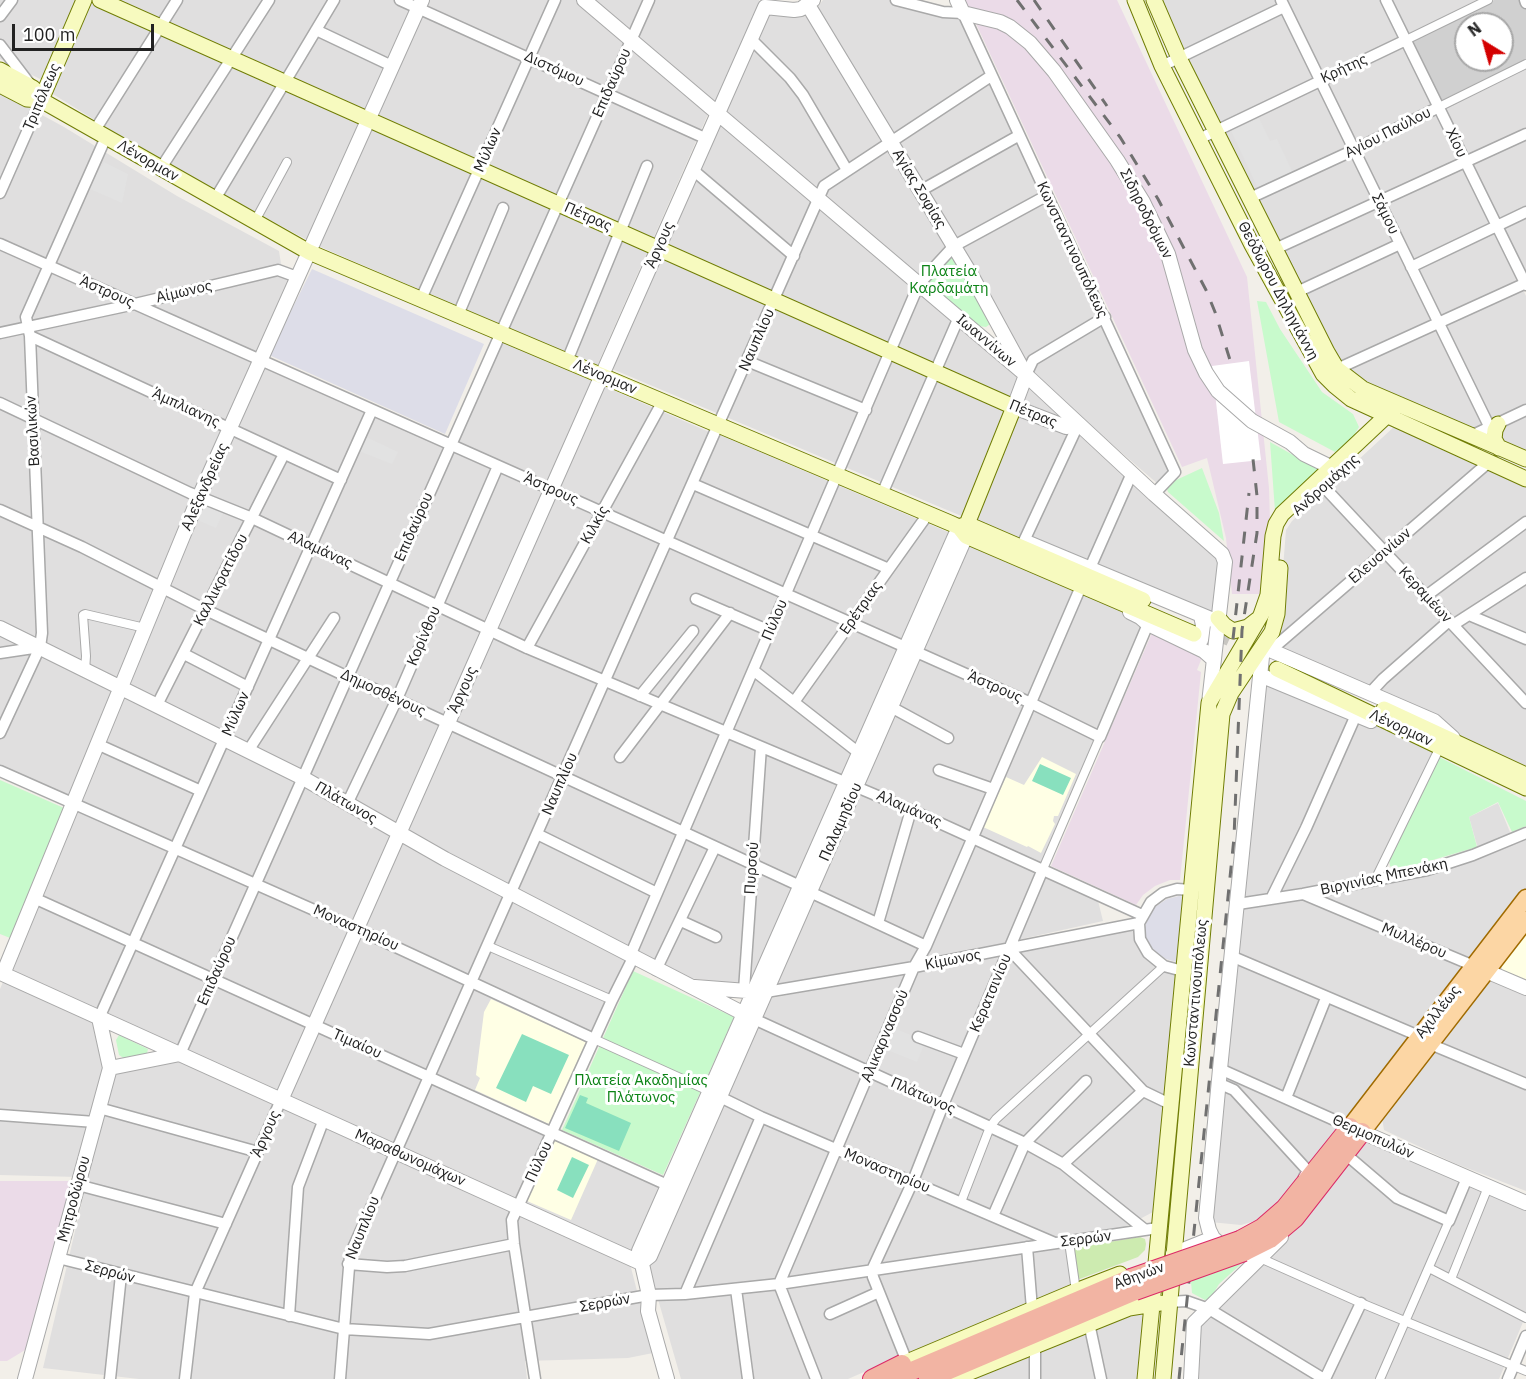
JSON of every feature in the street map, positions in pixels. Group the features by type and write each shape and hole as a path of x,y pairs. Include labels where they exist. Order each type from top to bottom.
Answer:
{"highway":[{"name":"Αθηνών","path":"928,1379 1135,1291 1262,1244 1295,1218 1356,1133"},
{"path":"872,1379 907,1362"},
{"name":"Αθηνών","path":"893,1379 950,1368"}],"main road":[{"name":"Τριπόλεως","path":"37,94 84,0"},
{"name":"Πέτρας","path":"100,0 1014,407"},
{"name":"Θεόδωρου Δηληγιάννη","path":"1135,0 1162,66 1252,245 1323,374 1335,386 1361,404 1526,479"},
{"name":"Θεόδωρου Δηληγιάννη","path":"1154,0 1179,58 1215,131 1337,369 1363,389 1526,459"},
{"name":"Λένορμαν","path":"0,70 100,134 309,252 964,529 1016,557 1196,630"},
{"name":"Λένορμαν","path":"0,85 27,99 37,94"},
{"path":"1361,404 1367,421 1365,436"},
{"name":"Παλαμηδίου","path":"964,529 1014,407"},
{"name":"Ανδρομάχης","path":"1262,615 1268,595 1276,524 1282,514 1340,466 1403,407"},
{"name":"Ανδρομάχης","path":"1273,657 1272,632 1277,614 1284,527 1297,511 1324,487 1365,436 1391,418"},
{"path":"1494,426 1494,440 1499,448"},
{"name":"Λένορμαν","path":"964,529 1016,541 1196,630"},
{"path":"1218,620 1229,629 1238,631 1248,627 1262,615"},
{"name":"Κωνσταντινουπόλεως","path":"1145,1379 1155,1260 1151,1228 1170,1104 1209,703 1262,615"},
{"name":"Λένορμαν","path":"1273,657 1526,775"},
{"name":"Λένορμαν","path":"1273,657 1440,747 1526,788"},
{"name":"Κωνσταντινουπόλεως","path":"1163,1379 1222,714 1231,693 1273,657"},
{"name":"Αχιλλέως","path":"1480,969 1526,898"},
{"name":"Αχιλλέως","path":"1356,1133 1424,1040 1480,969 1526,920"},
{"name":"Αθηνών","path":"907,1362 1076,1291 1173,1254"},
{"name":"Αθηνών","path":"950,1368 974,1375 1035,1345 1129,1308 1169,1302"}],"street":[{"path":"0,16 12,0"},
{"name":"Βασιλικών","path":"0,733 40,647 42,633 26,317 100,134 177,0"},
{"path":"161,168 269,0"},
{"path":"215,199 334,0"},
{"name":"Διστόμου","path":"400,0 420,4 529,58 707,139"},
{"name":"Μύλων","path":"421,299 555,0"},
{"name":"Ιωαννίνων","path":"584,0 1026,375 1224,558 1218,620"},
{"name":"Επιδαύρου","path":"180,1054 649,0"},
{"path":"896,0 943,12 963,13"},
{"name":"Κωνσταντινουπόλεως","path":"957,0 1175,472 1154,494"},
{"name":"Χίου","path":"1386,0 1526,284"},
{"name":"Κρήτης","path":"1199,139 1488,0"},
{"path":"763,4 794,10 811,3"},
{"name":"Αγίας Σοφίας","path":"811,3 998,322 1026,375"},
{"path":"1162,66 1282,3"},
{"name":"Σάμου","path":"1282,3 1438,323 1494,426"},
{"name":"Αλεξανδρείας","path":"1,976 199,496 420,4"},
{"name":"Άργους","path":"185,1379 195,1293 707,139 751,39 763,4"},
{"name":"Σιδηροδρόμων","path":"963,13 1000,22 1030,43 1054,71 1125,171 1153,221 1174,270 1195,350 1212,382 1226,399 1246,416 1290,442 1305,454 1340,466"},
{"path":"316,30 392,66"},
{"path":"751,39 790,78 803,95 847,170"},
{"name":"Λένορμαν","path":"0,45 37,94"},
{"name":"Αγίου Παύλου","path":"1250,198 1354,150 1526,64"},
{"name":"Ναυπλίου","path":"340,1379 348,1264 359,1234 824,186 991,76"},
{"name":"Τριπόλεως","path":"0,193 37,94"},
{"path":"1275,249 1526,134"},
{"path":"920,191 1018,135"},
{"path":"255,221 287,162"},
{"path":"567,361 647,166"},
{"path":"693,170 794,256"},
{"path":"919,284 954,246 1046,196"},
{"path":"458,315 503,208"},
{"path":"1411,267 1526,212"},
{"path":"1297,292 1400,243"},
{"name":"Άστρους","path":"0,244 1031,703 1100,737"},
{"name":"Αίμωνος","path":"0,333 28,332 278,270 297,277"},
{"name":"Πύλου","path":"535,1379 512,1220 631,957 919,284"},
{"path":"1337,369 1526,284"},
{"path":"882,494 959,317"},
{"path":"1026,375 1033,360 1105,317"},
{"path":"979,335 987,333 998,322"},
{"name":"Άμπλιανης","path":"28,332 341,480"},
{"path":"747,361 866,410"},
{"name":"Παλαμηδίου","path":"1014,407 1026,375"},
{"name":"Κιλκίς","path":"527,648 663,401"},
{"name":"Αλαμάνας","path":"0,403 390,582 527,648 911,810 1043,869 1140,919"},
{"name":"Πέτρας","path":"1014,407 1066,427 1078,425"},
{"name":"Μύλων","path":"99,1018 372,410"},
{"path":"1471,436 1526,410"},
{"path":"1078,425 1016,541 1090,568 1196,630 1204,651 1214,659"},
{"name":"Καλλικρατίδου","path":"157,705 284,454"},
{"name":"Ελευσινίων","path":"1273,657 1385,552 1489,462"},
{"name":"Κορίνθου","path":"347,804 397,699 436,604 498,466"},
{"path":"1090,568 1132,473"},
{"path":"693,484 889,569"},
{"name":"Κεραμέων","path":"1324,487 1526,703"},
{"name":"Δημοσθένους","path":"0,510 38,526 269,640 926,946"},
{"name":"Ερέτριας","path":"794,702 928,514"},
{"path":"1426,596 1526,522"},
{"name":"Παλαμηδίου","path":"851,784 859,753 910,650 964,529"},
{"path":"1016,557 1024,567 1140,617 1148,624 1196,630 1218,620"},
{"path":"1370,693 1383,679 1451,623 1469,615 1526,578"},
{"name":"Αλικαρνασσού","path":"779,1284 914,967 926,946 1079,591"},
{"path":"696,599 770,631"},
{"path":"620,757 730,613"},
{"path":"85,671 83,615 145,628"},
{"path":"1469,615 1526,639"},
{"path":"248,751 334,618"},
{"name":"Κωνσταντινουπόλεως","path":"1209,703 1218,620"},
{"name":"Κερατσινίου","path":"872,1270 913,1181 964,1054 1148,624"},
{"name":"Πλάτωνος","path":"0,628 303,778 511,894 687,986 749,1017 1025,1143 1063,1164 1151,1228"},
{"path":"640,696 693,631"},
{"path":"0,653 40,647"},
{"name":"Παλαμηδίου","path":"641,1263 650,1256 674,1188 749,1017 754,991 805,889 851,784 891,707 910,650"},
{"path":"184,654 248,687"},
{"path":"1273,657 1370,693 1434,721 1459,743"},
{"name":"Κωνσταντινουπόλεως","path":"1213,1238 1207,1224 1206,1209 1260,675 1273,657"},
{"path":"753,670 859,753"},
{"path":"1260,675 1440,747 1376,880"},
{"path":"891,707 948,738"},
{"path":"1271,899 1356,715"},
{"path":"97,744 201,791"},
{"name":"Πυρσού","path":"754,991 752,866 761,747"},
{"path":"939,770 993,789"},
{"name":"Μοναστηρίου","path":"0,771 256,883 761,1117 1055,1243"},
{"path":"878,923 911,810"},
{"name":"Βιργινίας Μπενάκη","path":"1238,904 1376,880 1451,863 1526,833"},
{"path":"537,834 657,893"},
{"path":"656,970 716,847"},
{"path":"1183,970 1164,966 1148,953 1140,939 1140,919 1151,902 1163,893 1177,889 1191,890"},
{"name":"Μυλλέρου","path":"1303,894 1526,988"},
{"name":"Τιμαίου","path":"34,898 674,1188"},
{"name":"Κίμωνος","path":"754,991 914,967 1009,949 1140,919"},
{"path":"681,921 716,937"},
{"path":"488,946 612,1000"},
{"path":"1009,949 1143,1091 1170,1104"},
{"path":"1231,956 1526,1084"},
{"path":"961,1202 990,1127 996,1119 1164,966"},
{"name":"Μαραθωνομάχων","path":"1,976 180,1054 641,1263"},
{"name":"Πλάτωνος","path":"687,986 754,991"},
{"path":"1286,1098 1326,998"},
{"name":"Μητροδώρου","path":"25,1379 110,1068 99,1018"},
{"path":"918,1037 964,1054"},
{"path":"110,1068 180,1054"},
{"path":"1173,1254 1213,1238 1239,1232 1266,1219 1276,1211 1308,1172 1219,1076"},
{"name":"Θερμοπυλών","path":"1219,1076 1286,1098 1356,1133 1526,1203"},
{"path":"993,1216 1025,1143 1086,1081"},
{"path":"1063,1164 1143,1091"},
{"path":"99,1108 258,1152"},
{"path":"0,1115 95,1122"},
{"path":"686,1294 761,1117"},
{"path":"289,1316 298,1187 324,1119"},
{"name":"Αχιλλέως","path":"1209,1309 1299,1220 1357,1146 1356,1133"},
{"path":"1349,1157 1397,1198 1449,1221"},
{"path":"1380,1379 1467,1178"},
{"path":"78,1185 226,1224"},
{"path":"1451,1279 1488,1187"},
{"name":"Σερρών","path":"58,1258 344,1329 429,1334 649,1295 686,1294 779,1284 1119,1235 1151,1228"},
{"path":"1213,1238 1229,1252 1260,1258 1361,1303 1526,1371"},
{"path":"1069,1242 1076,1291"},
{"path":"348,1264 405,1266 514,1244"},
{"path":"1027,1247 1032,1309"},
{"path":"641,1263 649,1295 657,1308 676,1379"},
{"path":"1429,1268 1526,1318"},
{"path":"872,1270 907,1362"},
{"path":"110,1379 121,1275"},
{"path":"779,1284 816,1379"},
{"path":"736,1289 748,1379"},
{"path":"830,1314 879,1292"},
{"path":"649,1295 648,1311 667,1379"},
{"path":"1169,1302 1186,1301 1209,1309 1324,1379 1361,1303"},
{"path":"1191,1379 1194,1323 1209,1309"},
{"path":"1089,1323 1101,1379"},
{"path":"1508,1379 1526,1336"},
{"path":"1035,1345 1035,1379"}],"shaded area":[{"path":"0,0 78,0 42,80 0,59"},
{"path":"87,0 419,0 311,242 169,166 48,91"},
{"path":"425,0 577,0 709,112 597,366 316,245"},
{"path":"590,0 759,0 760,2 715,102"},
{"path":"823,0 890,0 962,20 1172,471 1159,485 1033,376 954,242 922,278 721,109 763,14 810,17"},
{"path":"965,0 1117,0 1247,277 1269,488 1270,521 1263,594 1232,594 1226,538 1207,458 1182,467"},
{"path":"1160,0 1381,0 1461,162 1278,244 1186,63"},
{"path":"1389,0 1494,0 1469,12 1454,12 1454,19 1409,41"},
{"path":"1494,0 1522,0 1526,8 1526,62 1514,68 1514,12 1469,12"},
{"path":"1454,19 1454,72 1506,72 1440,104 1409,41"},
{"path":"1526,62 1526,131 1466,159 1440,104 1506,72 1514,72 1514,68"},
{"path":"0,92 64,127 177,196 279,251 281,264 22,327 0,330"},
{"path":"1259,118 1270,141 1277,139 1294,175 1259,191 1231,131"},
{"path":"721,121 1032,385 1221,558 1213,612 1208,617 605,366"},
{"path":"1526,137 1526,282 1468,163"},
{"path":"104,162 128,174 122,203 88,188"},
{"path":"1463,166 1526,296 1526,405 1477,431 1355,380 1338,358 1280,249"},
{"path":"312,269 484,344 445,434 269,355"},
{"path":"277,273 294,279 74,801 0,769 0,334"},
{"path":"498,340 716,435 510,889 125,686 263,364 452,448"},
{"path":"1526,412 1526,454 1500,443 1503,424"},
{"path":"1396,425 1526,485 1526,767 1287,654 1277,645 1286,530 1292,521"},
{"path":"720,435 950,533 753,985 677,977 517,893"},
{"path":"366,437 398,452 392,464 359,451"},
{"path":"203,502 224,511 216,528 195,519"},
{"path":"965,543 1139,618 1145,626 1045,873 1098,901 1103,921 783,989 773,984"},
{"path":"1152,633 1203,655 1197,670 1201,672 1180,880 1170,880 1155,886 1143,895 1136,905 1051,866"},
{"path":"1273,680 1436,748 1379,877 1478,849 1469,817 1498,803 1512,837 1526,832 1526,896 1272,1216 1241,1225 1210,1222 1262,685"},
{"path":"124,690 304,783 625,960 549,1133 665,1186 634,1255 6,973"},
{"path":"1042,757 1076,774 1058,816 1054,816 1055,824 1041,853 983,827 1006,777 1024,785"},
{"path":"1186,897 1180,963 1166,959 1157,953 1148,944 1144,932 1147,919 1155,907 1167,899"},
{"path":"1132,928 1135,939 1173,971 1177,978 1165,1118 1153,1212 1119,1230 1067,1241 1074,1287 1032,1309 912,1351 848,1379 681,1379 649,1268 767,999"},
{"path":"1526,928 1526,1191 1454,1163 1384,1130 1382,1118"},
{"path":"1526,929 1526,982 1504,973 1500,964"},
{"path":"5,977 91,1017 103,1071 78,1177 0,1175 0,989"},
{"path":"491,999 586,1042 549,1124 475,1090 480,1078 476,1075 484,1012"},
{"path":"896,1029 911,1035 910,1039 924,1045 917,1062 887,1050"},
{"path":"180,1058 629,1260 653,1353 628,1358 525,1361 527,1379 139,1379 43,1368 112,1073"},
{"path":"555,1140 598,1159 571,1220 527,1201"},
{"path":"1368,1141 1526,1207 1526,1315 1499,1379 1194,1379 1197,1323 1360,1145"},
{"path":"0,1181 78,1181 30,1347 7,1361 0,1361"},
{"path":"1140,1314 1146,1319 1140,1379 964,1379 1118,1318"}],"green space":[{"name":"Πλατεία Καρδαμάτη","path":"953,253 990,319 990,324 986,327 979,326 925,282"},
{"path":"1257,301 1266,302 1280,329 1322,392 1353,414 1359,427 1350,442 1335,452 1279,422"},
{"path":"1270,442 1318,469 1317,474 1275,511"},
{"path":"1202,468 1219,513 1224,541 1167,489 1174,481"},
{"path":"1439,757 1526,801 1526,826 1512,832 1498,802 1469,817 1477,847 1402,869 1394,869 1390,866 1389,859"},
{"path":"1040,764 1071,778 1063,795 1032,781"},
{"path":"0,780 64,808 10,938 0,934"},
{"name":"Πλατεία Ακαδημίας Πλάτωνος","path":"633,971 734,1017 663,1175 562,1130"},
{"path":"522,1034 569,1055 551,1094 533,1086 526,1102 496,1088"},
{"path":"119,1035 148,1049 147,1053 125,1059 119,1055 116,1040"},
{"path":"580,1095 588,1098 586,1103 631,1123 619,1151 565,1128"},
{"path":"572,1157 589,1165 573,1198 557,1190"},
{"path":"1140,1237 1145,1239 1146,1244 1145,1250 1138,1257 1077,1280 1072,1248"},
{"path":"1240,1262 1240,1265 1219,1284 1210,1299 1205,1300 1192,1293 1191,1282 1194,1277"}],"pier":[{"path":"1249,361 1261,460 1223,464 1212,366"}],"tunnel":[{"path":"1195,623 1255,650"}],"railway":[{"path":"1017,0 1120,137 1158,199 1206,290 1230,360"},
{"path":"1034,0 1107,106"},
{"path":"1179,1379 1234,838 1242,630 1257,533 1257,496 1253,459"},
{"path":"1233,639 1249,493"}]}
